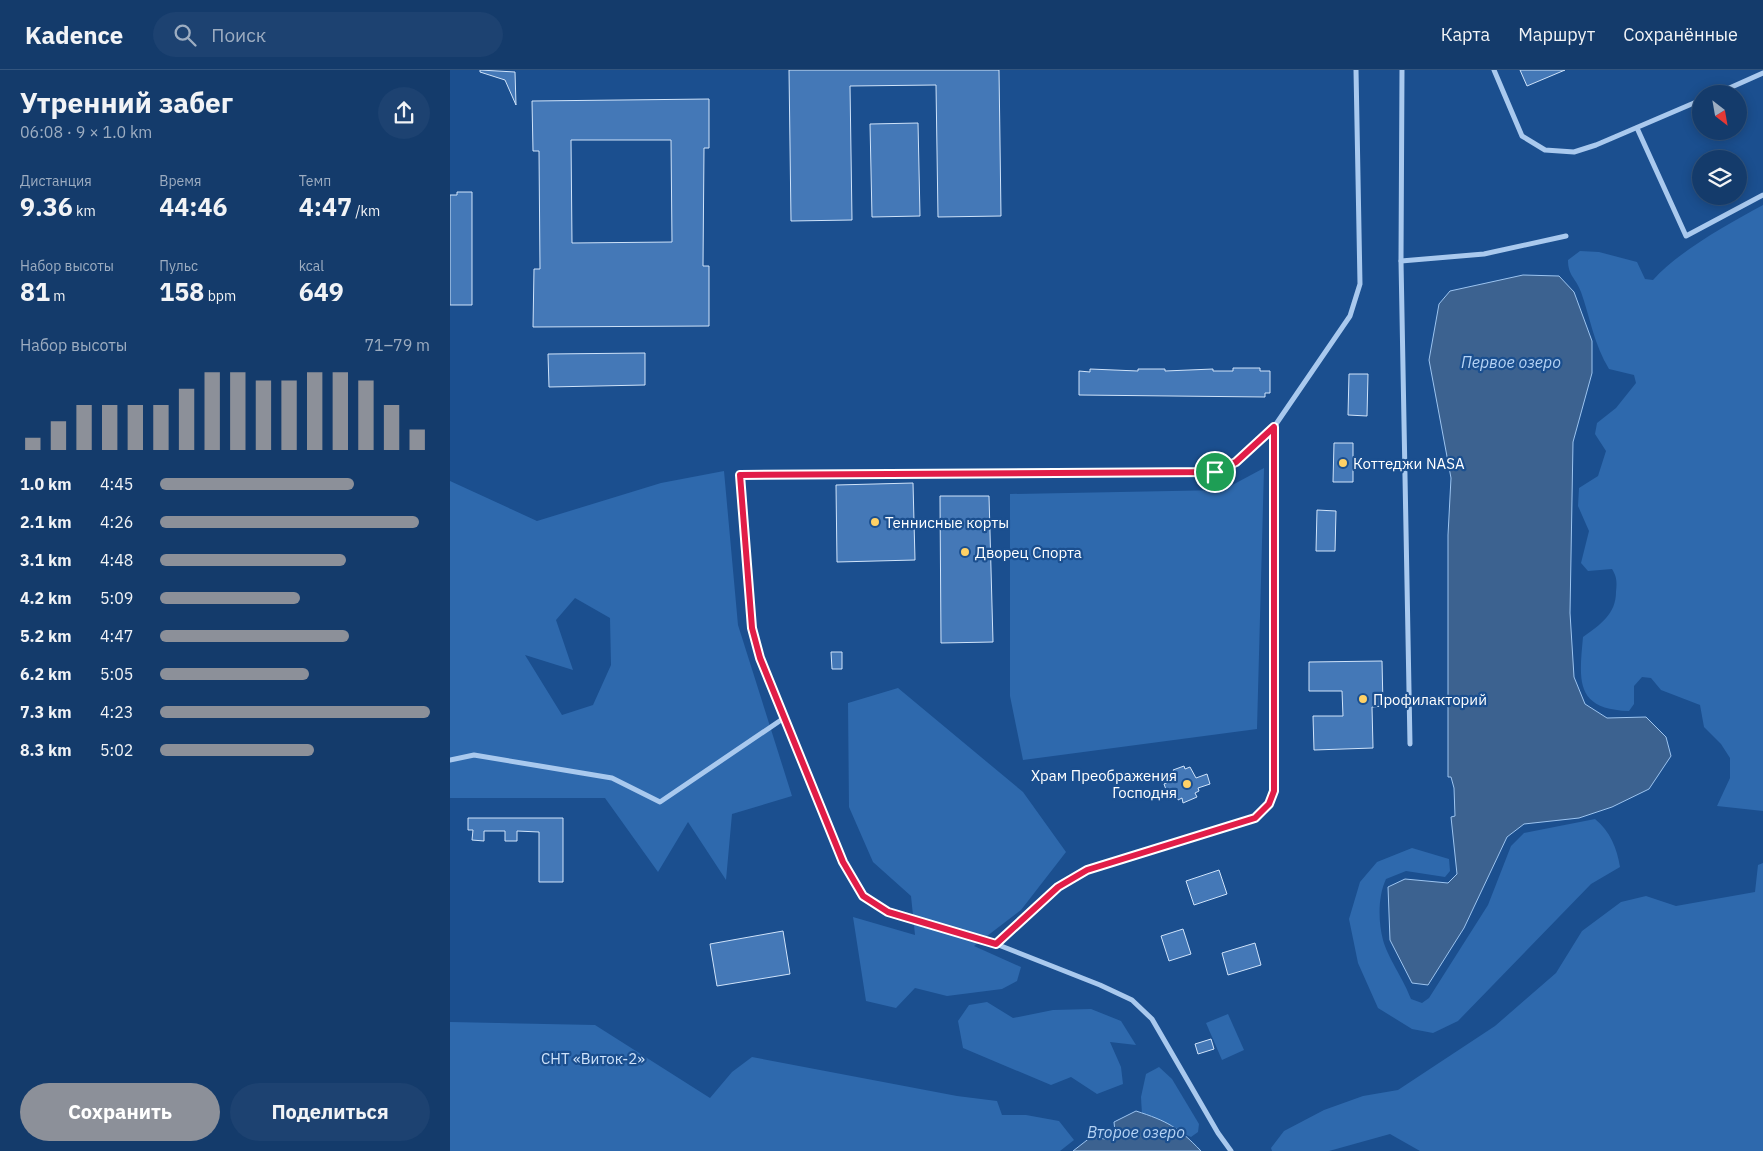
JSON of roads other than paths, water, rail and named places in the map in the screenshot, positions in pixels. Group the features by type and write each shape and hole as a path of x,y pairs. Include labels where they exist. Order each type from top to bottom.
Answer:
{"street":[{"path":"1231,1151 1218,1133 1152,1019 1132,1000 1100,985 996,944 888,912 863,896 843,862 760,658 752,628 740,475 1215,472 1236,462 1274,427 1350,316 1360,284 1356,70"},
{"path":"1402,70 1401,261 1410,744"},
{"path":"1494,70 1522,136 1545,150 1574,152 1637,128 1692,104"},
{"path":"1736,85 1763,73"},
{"path":"1637,128 1686,236 1763,195"},
{"path":"1401,261 1484,254 1566,236"},
{"path":"996,944 1058,887 1087,870 1255,818 1269,804 1274,791 1274,427"},
{"path":"450,760 474,755 612,778 660,802 784,718"}],"water":[{"name":"Первое озеро","path":"1523,275 1559,276 1574,292 1592,341 1592,373 1573,442 1570,613 1574,677 1585,704 1607,718 1646,717 1666,737 1671,756 1649,789 1612,807 1579,818 1524,824 1507,837 1464,928 1428,985 1412,983 1390,940 1388,887 1405,879 1448,883 1457,874 1451,817 1455,816 1454,788 1451,777 1448,777 1448,535 1451,478 1429,360 1439,304 1450,291"},
{"name":"Второе озеро","path":"1136,1111 1172,1126 1186,1136 1201,1151 1073,1151 1091,1137 1105,1139 1115,1132 1114,1122"}],"place":[{"name":"Коттеджи NASA","path":"1343,463"},
{"name":"Теннисные корты","path":"875,522"},
{"name":"Дворец Спорта","path":"965,552"},
{"name":"Профилакторий","path":"1363,699"},
{"name":"Храм Преображения Господня","path":"1187,784"}],"park label":[{"name":"СНТ «Виток-2»","path":"593,1058"}]}
